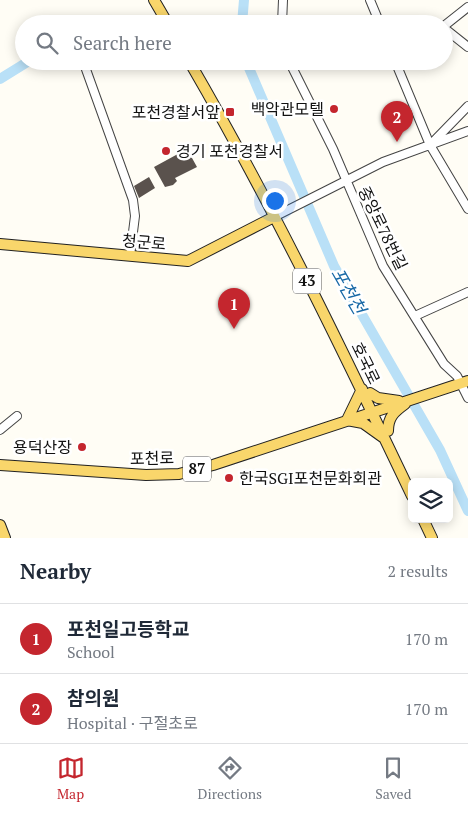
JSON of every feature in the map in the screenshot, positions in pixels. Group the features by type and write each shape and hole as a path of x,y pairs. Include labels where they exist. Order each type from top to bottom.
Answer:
{"main road":[{"path":"154,0 165,15"},
{"path":"162,0 167,15"},
{"name":"호국로","path":"198,70 280,214 370,394"},
{"name":"청군로","path":"0,244 188,261 280,214"},
{"name":"호국로","path":"280,214 282,233 370,394 382,411 387,436 408,486"},
{"path":"254,227 282,233"},
{"name":"87","path":"382,411 460,384"},
{"path":"347,420 370,394 407,401"},
{"path":"347,420 363,423 387,436 388,422 382,411"},
{"name":"포천로","path":"0,465 127,474 178,474 214,465 347,420 382,411"},
{"name":"호국로","path":"387,436 411,478"},
{"path":"425,523 432,538"},
{"path":"432,523 438,538"},
{"path":"0,525 6,538"}],"street":[{"path":"282,15 283,0"},
{"path":"370,0 376,15"},
{"path":"453,20 468,7"},
{"path":"453,34 468,47"},
{"path":"86,70 133,200 135,216 130,256"},
{"name":"중앙로78번길","path":"293,70 325,134 344,182 383,266 444,364 457,376 468,398"},
{"path":"401,70 430,145 468,209"},
{"path":"430,145 468,106"},
{"path":"280,214 383,162 468,131"},
{"path":"415,316 468,292"},
{"path":"0,430 17,416"}],"building":[{"path":"187,149 197,167 175,178 177,181 173,185 165,187 154,167"},
{"path":"149,177 155,188 139,198 134,186"}],"waterway":[{"name":"포천천","path":"243,15 244,0"},
{"path":"0,79 15,70"},
{"name":"포천천","path":"250,70 334,266 440,450 468,511"}],"place":[{"name":"백악관모텔","path":"334,109"},
{"name":"포천경찰서앞","path":"230,112"},
{"name":"참의원","path":"397,142"},
{"name":"경기 포천경찰서","path":"166,151"},
{"name":"포천일고등학교","path":"234,329"},
{"name":"용덕산장","path":"82,447"},
{"name":"한국SGI포천문화회관","path":"229,478"}]}
